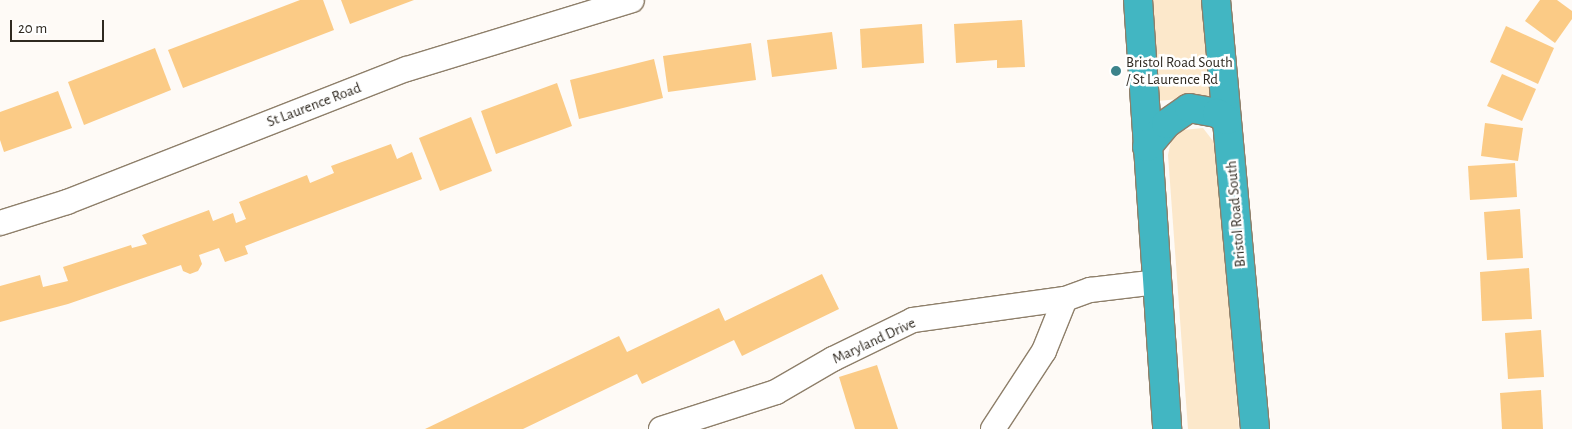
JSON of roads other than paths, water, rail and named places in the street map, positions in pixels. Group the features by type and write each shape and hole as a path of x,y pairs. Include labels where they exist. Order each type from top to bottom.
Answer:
{"highway":[{"path":"1138,0 1166,429"},
{"name":"Bristol Road South","path":"1216,0 1255,429"},
{"path":"1147,147 1166,124 1190,108 1217,113 1228,120"}],"street":[{"name":"St Laurence Road","path":"0,223 67,202 407,69 632,0"},
{"name":"Maryland Drive","path":"661,429 776,392 833,359 913,320 1065,299 1090,290 1157,282"},
{"path":"993,429 1044,351 1065,299"}],"place":[{"name":"Bristol Road South / St Laurence Rd","path":"1116,71"}]}
